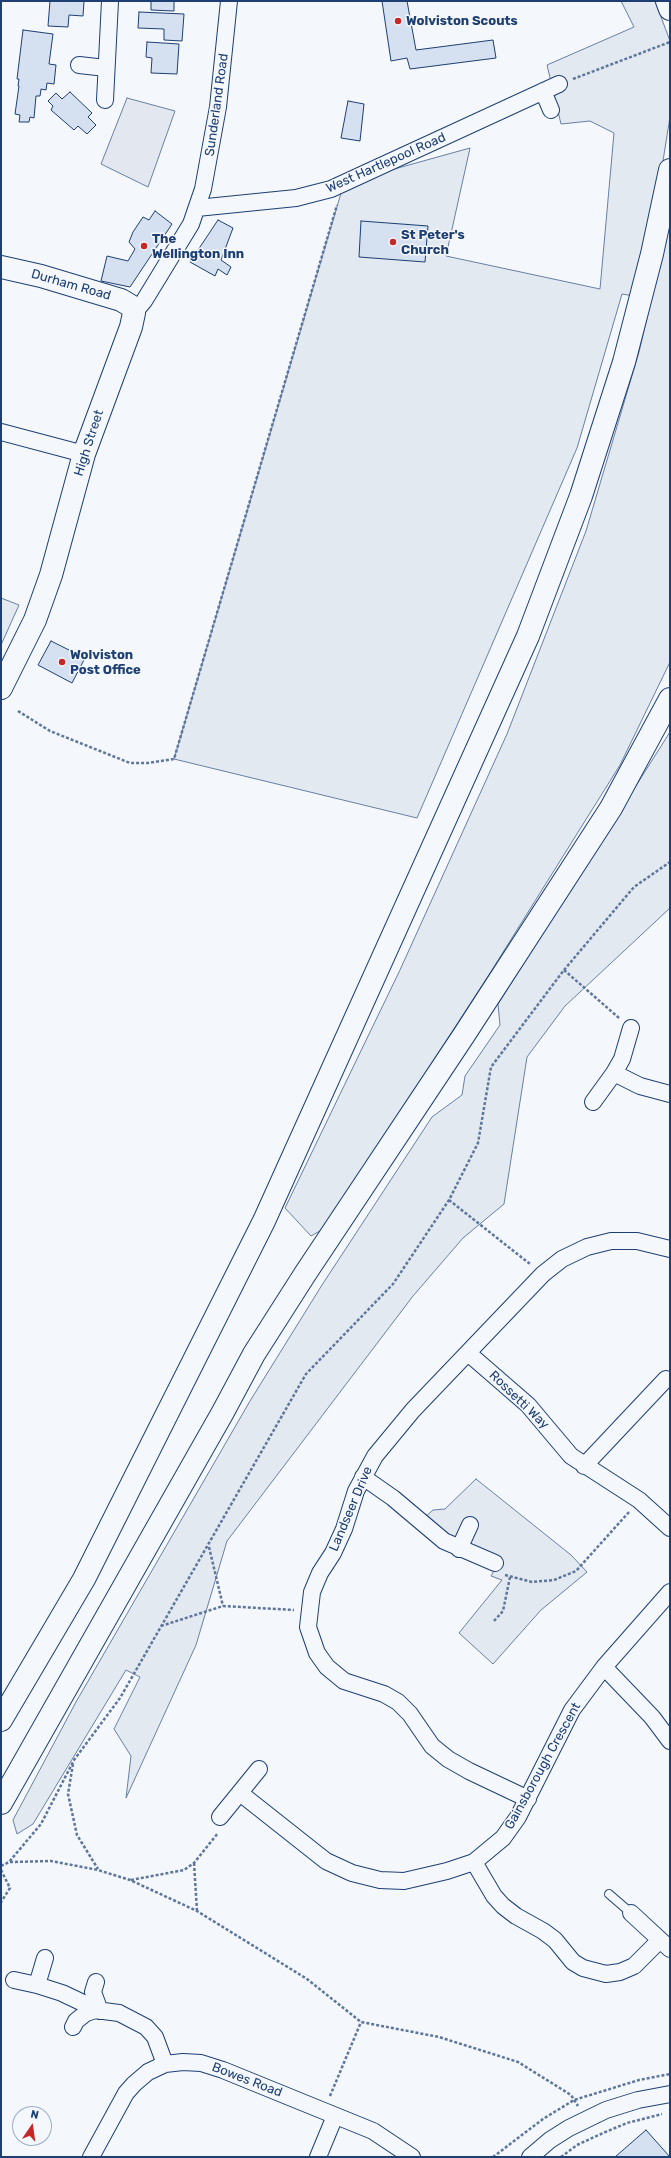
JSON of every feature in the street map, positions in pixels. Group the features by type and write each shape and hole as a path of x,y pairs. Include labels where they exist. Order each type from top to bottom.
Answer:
{"street":[{"path":"105,100 110,1"},
{"name":"Sunderland Road","path":"197,208 206,175 218,107 229,1"},
{"path":"667,1 670,9"},
{"path":"79,66 106,68"},
{"name":"West Hartlepool Road","path":"197,208 296,198 331,189 559,84"},
{"path":"543,92 551,110"},
{"path":"1,1720 84,1579 264,1220 528,636 581,496 624,362 652,254 670,170"},
{"name":"High Street","path":"1,688 35,620 51,575 84,454 131,327 134,313 144,301 191,224 197,208"},
{"name":"Durham Road","path":"1,267 84,288 121,300 131,306 134,313"},
{"path":"1,432 84,454"},
{"path":"1,1803 223,1412 254,1354 304,1274 464,1035 611,808 670,700"},
{"path":"593,1102 622,1059 631,1028"},
{"path":"614,1073 640,1086 670,1094"},
{"name":"Landseer Drive","path":"528,1798 448,1759 432,1746 410,1714 398,1702 384,1694 344,1681 327,1667 311,1639 308,1627 312,1592 320,1573 333,1553 344,1529 354,1498 363,1477 388,1437 544,1274 562,1259 586,1247 611,1241 637,1241 670,1249"},
{"name":"Rossetti Way","path":"468,1353 528,1405 571,1456 584,1466 639,1500 670,1528"},
{"path":"584,1466 666,1379"},
{"path":"363,1477 393,1498 432,1532 459,1549 495,1563"},
{"path":"459,1549 470,1525"},
{"name":"Gainsborough Crescent","path":"240,1793 326,1860 352,1873 380,1880 404,1881 448,1871 474,1862 503,1838 518,1817 572,1710 604,1667 670,1592"},
{"path":"604,1667 652,1717 670,1742"},
{"path":"220,1817 259,1769"},
{"path":"474,1862 494,1896 503,1906 516,1916 543,1931 555,1940 573,1962 583,1968 606,1974 620,1972 634,1966 665,1944 631,1913"},
{"path":"37,1985 45,1958"},
{"path":"14,1980 62,1993 100,2011"},
{"path":"96,1982 92,1992 100,2011"},
{"path":"73,2027 80,2017 86,2013 100,2011 119,2013 146,2027 155,2037 165,2064"},
{"name":"Bowes Road","path":"91,2157 126,2093 148,2072 165,2064 183,2062 201,2063 223,2070 373,2131 412,2157"},
{"path":"530,2157 550,2140 585,2119 619,2106 670,2094"},
{"path":"318,2157 329,2114"}],"lane":[{"path":"609,1894 631,1913"}],"path":[{"path":"559,84 670,42"},
{"path":"18,712 50,731 130,763 148,763 174,759 344,183"},
{"path":"1,1866 9,1862 41,1824 74,1760 120,1698 160,1626 209,1546 306,1374 393,1284 449,1200 478,1143 491,1067 564,970 634,887 670,862"},
{"path":"564,970 631,1028"},
{"path":"449,1200 544,1274"},
{"path":"495,1563 493,1570 510,1577 532,1582 554,1580 576,1571 639,1500"},
{"path":"209,1546 223,1606"},
{"path":"494,1621 503,1611 510,1577"},
{"path":"160,1626 223,1606 309,1611"},
{"path":"74,1760 68,1794 77,1835 98,1870"},
{"path":"130,1880 184,1870 194,1863 225,1825 220,1817"},
{"path":"9,1862 51,1861 98,1870 130,1880 196,1911 307,1979 361,2022 439,2037 518,2062 571,2095 585,2119"},
{"path":"194,1863 196,1911"},
{"path":"1,1870 10,1888 1,1902"},
{"path":"329,2114 361,2022"},
{"path":"563,2156 577,2145 603,2133 628,2123 663,2114"}],"shaded area":[{"path":"621,1 655,1 670,41 670,117 658,192 634,296 622,294 577,448 417,818 174,759 344,183 470,148 446,256 600,289 614,133 590,121 561,124 547,65 634,27"},
{"path":"127,98 175,111 148,187 101,164"},
{"path":"670,219 670,662 620,765 490,973 325,1228 311,1236 285,1208 400,970 507,734 586,531 639,352"},
{"path":"1,598 19,605 1,645"},
{"path":"670,732 670,908 565,1006 527,1057 504,1204 463,1238 413,1296 227,1541 196,1645 126,1798 131,1756 114,1729 140,1677 126,1670 33,1824 17,1834 13,1820 76,1702 250,1401 322,1285 432,1117 462,1095 465,1076 500,1025 498,1004"},
{"path":"476,1479 571,1555 587,1572 541,1610 493,1664 459,1633 502,1580 491,1576 499,1562 456,1545 423,1519 433,1510 445,1509"}],"building":[{"path":"50,1 84,1 83,16 69,15 68,27 48,26"},
{"path":"151,1 174,1 174,11 151,10"},
{"name":"Wolviston Scouts","path":"382,1 407,1 416,50 493,40 496,58 410,69 407,58 391,61"},
{"path":"139,12 184,14 182,41 164,40 164,29 138,28"},
{"path":"23,30 53,34 49,64 56,65 54,84 47,83 46,90 41,89 40,96 36,96 34,118 30,117 29,122 19,122 20,115 15,114 19,86 19,79 17,79"},
{"path":"147,42 179,44 177,74 151,73 152,58 146,57"},
{"path":"70,92 92,113 88,117 96,125 87,134 78,126 74,130 51,110 53,106 48,101 56,93 62,99"},
{"path":"348,101 364,104 360,141 341,138"},
{"name":"The Wellington Inn","path":"155,211 172,224 130,287 101,281 107,256 128,261 135,249 129,242 133,232 143,217 149,220"},
{"path":"218,220 233,228 221,260 231,267 227,275 218,269 215,276 190,262"},
{"name":"St Peter's Church","path":"361,221 428,226 425,262 359,257"},
{"name":"Wolviston Post Office","path":"51,641 85,658 72,683 38,665"},
{"path":"646,2130 670,2157 615,2157"}],"place":[{"name":"Wolviston Scouts","path":"398,21"},
{"name":"St Peter's Church","path":"393,242"},
{"name":"The Wellington Inn","path":"144,246"},
{"name":"Wolviston Post Office","path":"62,662"}]}
